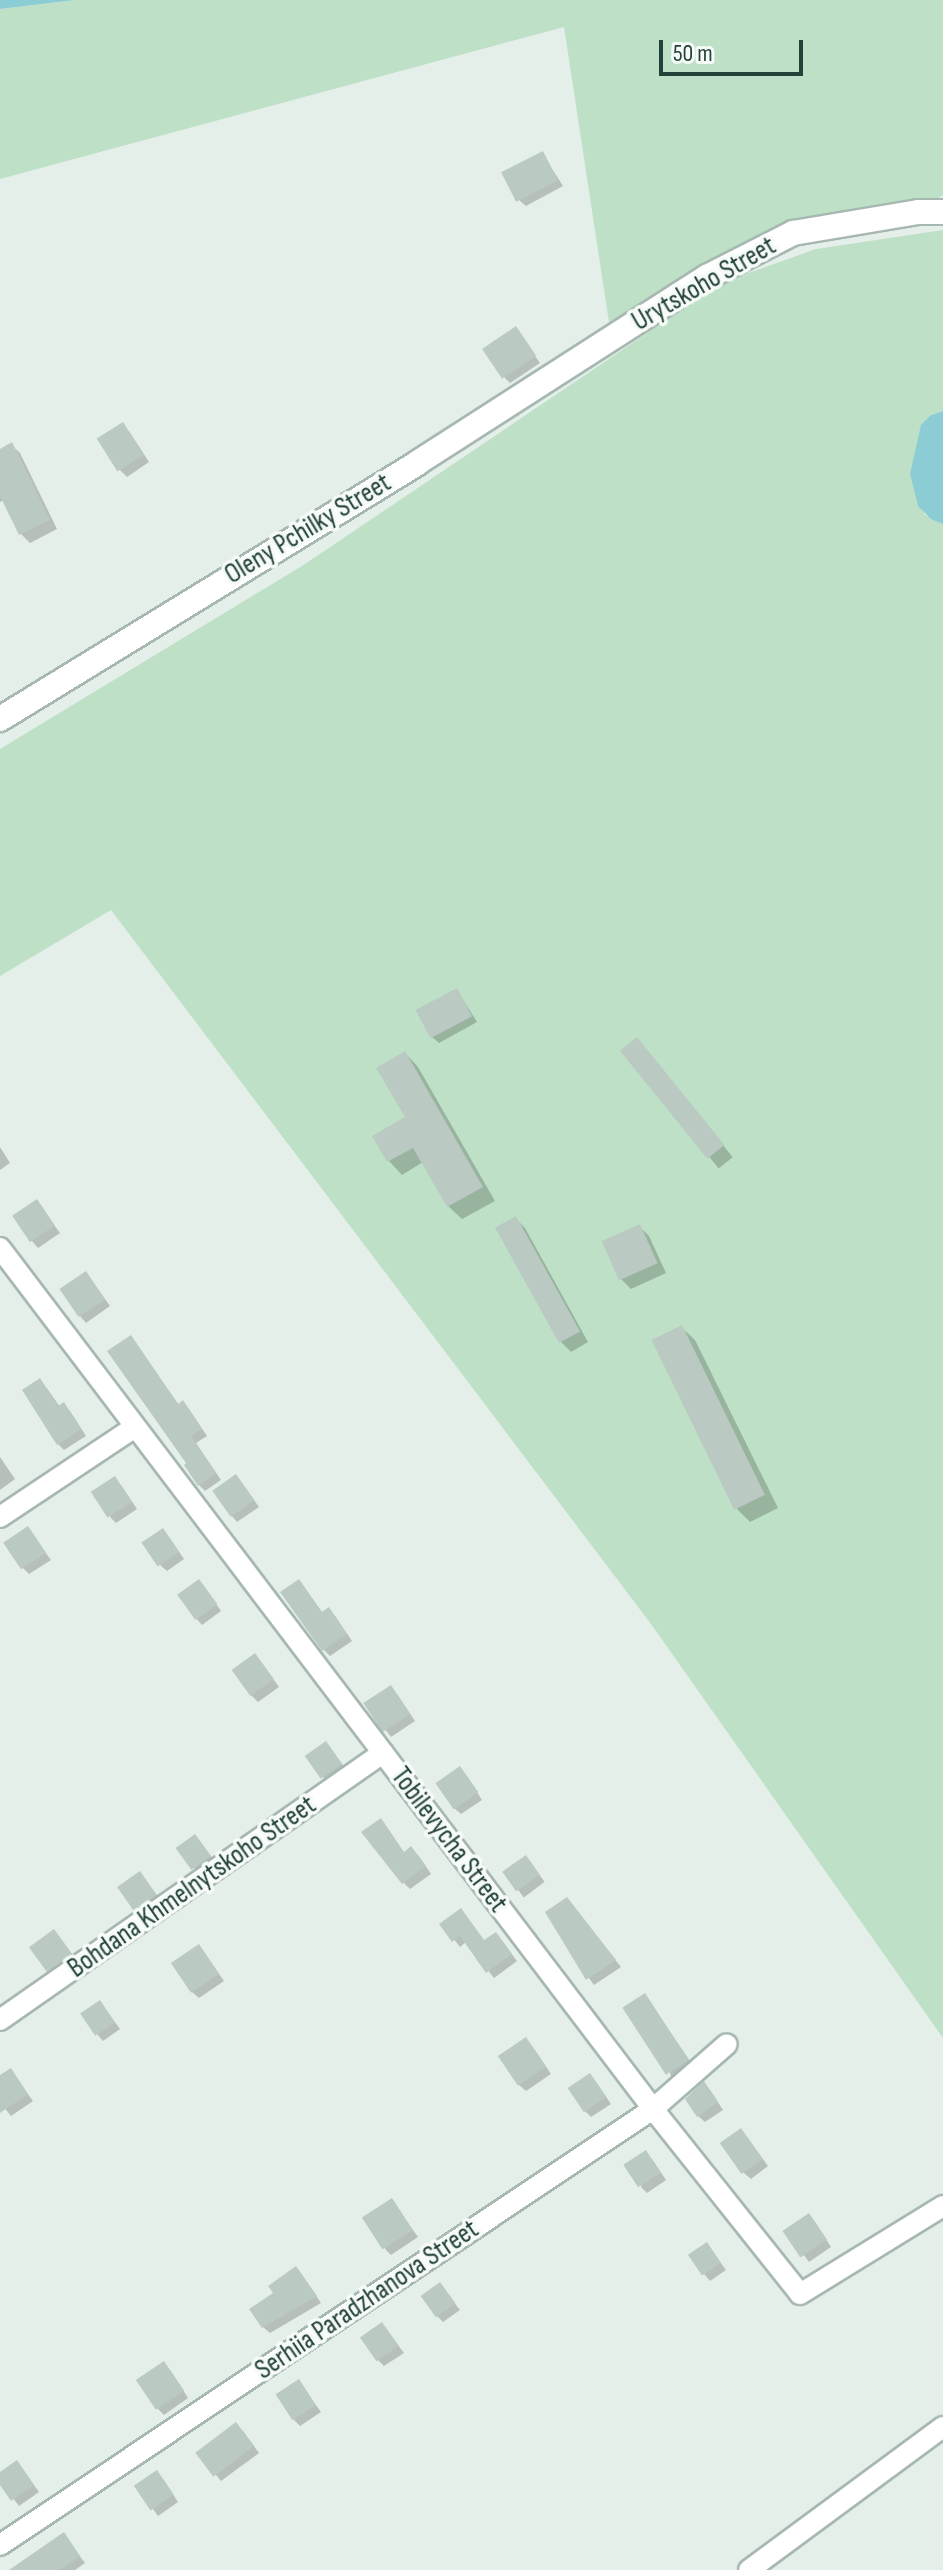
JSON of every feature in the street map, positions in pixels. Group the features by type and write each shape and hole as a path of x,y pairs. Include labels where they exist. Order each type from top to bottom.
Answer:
{"street":[{"name":"Urytskoho Street","path":"615,336 707,277 793,233 918,212 943,212"},
{"name":"Oleny Pchilky Street","path":"0,719 417,463 615,336"},
{"name":"Tobilevycha Street","path":"0,1248 653,2109 800,2294 943,2206"},
{"path":"0,1517 135,1427"},
{"name":"Bohdana Khmelnytskoho Street","path":"0,2020 383,1753"},
{"name":"Serhiia Paradzhanova Street","path":"0,2545 653,2109 727,2044"},
{"path":"749,2570 943,2427"}],"green space":[{"path":"75,0 943,0 943,195 926,206 794,226 735,248 610,329 564,27 0,179 0,9"},
{"path":"943,230 943,411 931,415 924,514 943,524 943,2038 651,1624 111,910 0,976 0,749 302,566 723,282 816,249"}],"water":[{"path":"0,0 75,0 0,9"},
{"path":"943,411 943,524 931,519 918,506 910,474 921,425 931,415"}],"building":[{"path":"543,151 558,180 516,202 501,172"},
{"path":"516,326 536,356 502,379 482,349"},
{"path":"123,422 144,455 117,472 97,438"},
{"path":"12,442 50,520 19,535 0,496 0,449"},
{"path":"457,988 472,1016 431,1038 416,1010"},
{"path":"637,1037 724,1145 707,1159 620,1051"},
{"path":"405,1051 483,1187 447,1207 413,1148 387,1162 372,1136 405,1117 376,1068"},
{"path":"37,1199 55,1226 30,1242 12,1216"},
{"path":"516,1216 580,1331 559,1343 495,1228"},
{"path":"640,1224 657,1263 619,1280 602,1241"},
{"path":"86,1271 105,1299 78,1317 59,1289"},
{"path":"682,1325 765,1495 734,1510 651,1340"},
{"path":"131,1335 178,1404 183,1400 202,1429 191,1436 216,1473 198,1486 184,1465 186,1463 107,1351"},
{"path":"40,1378 58,1406 64,1402 81,1429 57,1445 22,1390"},
{"path":"236,1474 254,1500 231,1517 212,1491"},
{"path":"115,1476 132,1502 108,1518 91,1492"},
{"path":"28,1526 46,1553 21,1569 3,1543"},
{"path":"163,1528 179,1552 158,1567 141,1543"},
{"path":"199,1579 217,1604 195,1620 177,1595"},
{"path":"299,1579 322,1612 329,1607 347,1634 322,1651 280,1592"},
{"path":"255,1653 274,1679 250,1696 232,1670"},
{"path":"391,1685 410,1714 382,1732 363,1703"},
{"path":"326,1741 342,1764 321,1779 305,1756"},
{"path":"460,1766 478,1792 454,1809 435,1783"},
{"path":"381,1818 404,1852 411,1846 426,1866 402,1884 361,1832"},
{"path":"195,1834 211,1856 191,1870 176,1848"},
{"path":"526,1855 540,1875 516,1891 502,1872"},
{"path":"140,1871 157,1895 134,1911 117,1887"},
{"path":"567,1897 616,1960 586,1980 545,1912"},
{"path":"461,1908 484,1940 496,1932 512,1954 486,1973 460,1936 452,1942 439,1924"},
{"path":"54,1929 72,1954 47,1972 29,1947"},
{"path":"199,1944 219,1974 191,1993 171,1963"},
{"path":"645,1993 689,2060 666,2075 622,2008"},
{"path":"100,2000 115,2022 95,2036 80,2013"},
{"path":"526,2037 546,2067 518,2086 498,2056"},
{"path":"11,2068 28,2094 0,2113 0,2075"},
{"path":"590,2073 606,2097 584,2112 568,2088"},
{"path":"704,2081 718,2102 697,2117 685,2099"},
{"path":"741,2128 763,2159 741,2174 720,2143"},
{"path":"646,2150 661,2173 638,2187 623,2165"},
{"path":"392,2198 413,2230 383,2249 362,2218"},
{"path":"809,2213 827,2240 800,2257 782,2231"},
{"path":"707,2242 721,2263 702,2276 688,2255"},
{"path":"296,2266 317,2296 262,2328 249,2309 273,2293 268,2286"},
{"path":"440,2282 455,2303 436,2317 421,2296"},
{"path":"382,2322 399,2346 377,2361 360,2337"},
{"path":"164,2361 184,2391 156,2410 136,2380"},
{"path":"299,2379 316,2405 292,2420 276,2394"},
{"path":"236,2422 254,2446 213,2477 195,2453"},
{"path":"17,2460 34,2485 11,2501 0,2485 0,2472"},
{"path":"157,2470 174,2495 151,2511 134,2486"},
{"path":"64,2532 80,2556 60,2570 9,2570"}]}
